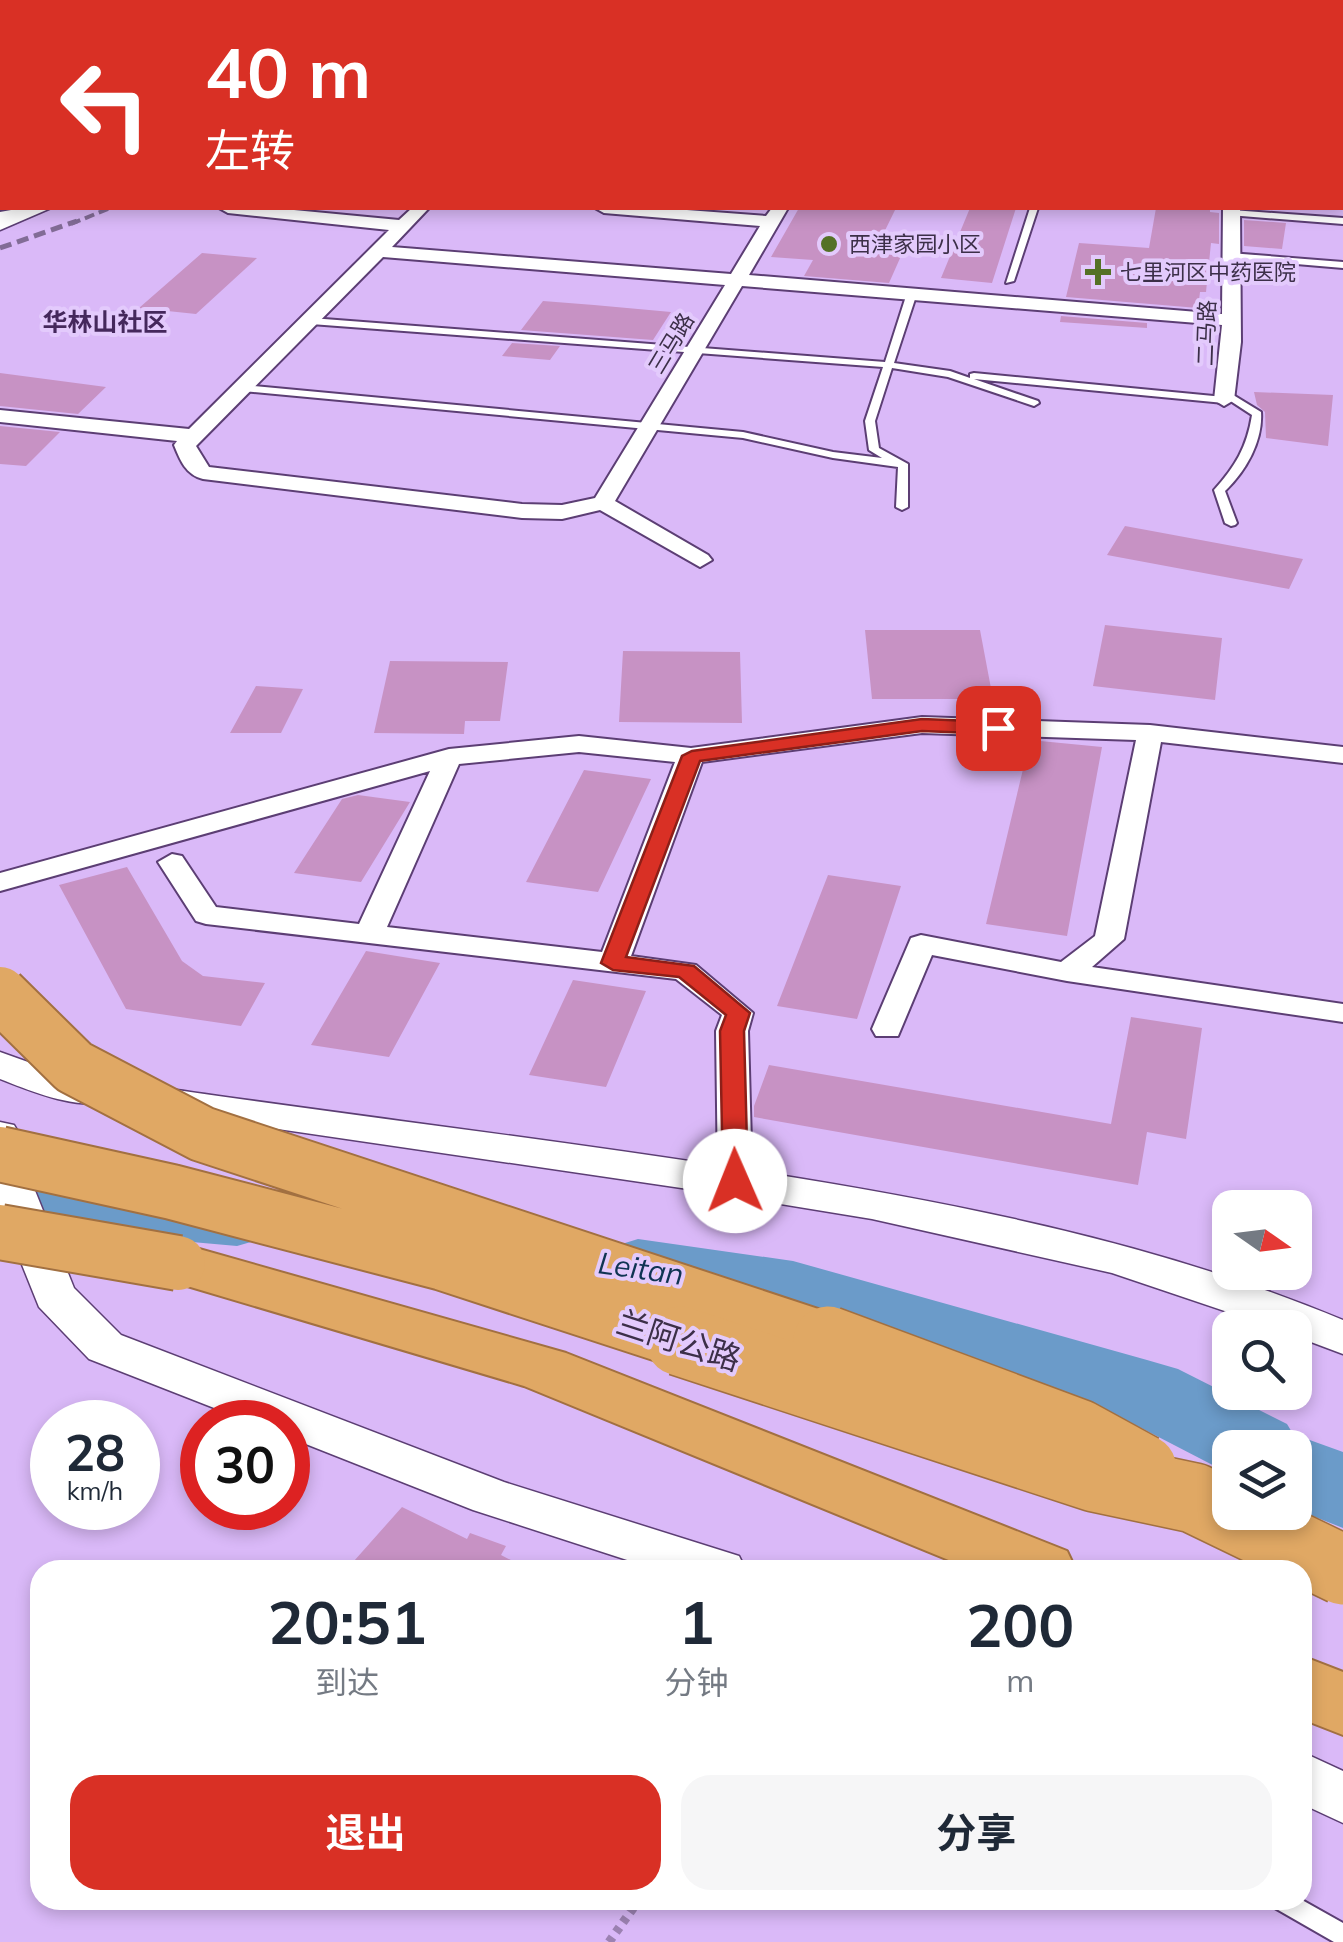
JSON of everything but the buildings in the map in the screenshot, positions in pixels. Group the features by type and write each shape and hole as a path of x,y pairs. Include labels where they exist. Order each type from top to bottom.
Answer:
{"highway":[{"path":"0,994 74,1067 202,1134 799,1330 1078,1434 1194,1498"},
{"name":"兰阿公路","path":"1,1150 444,1263 1095,1477 1194,1498 1343,1570"},
{"path":"14,1229 178,1263 544,1369 1018,1560"},
{"path":"1312,1691 1343,1705"}],"street":[{"path":"0,224 35,210"},
{"path":"247,210 403,226"},
{"path":"419,210 184,445 192,463 203,473 522,511 562,512 602,503 700,560"},
{"path":"653,210 776,215"},
{"name":"二马路","path":"1225,396 1231,320 1232,210"},
{"name":"三马路","path":"602,503 776,215"},
{"path":"378,250 1231,320"},
{"path":"0,416 193,436"},
{"path":"0,882 449,757 578,744 692,756 922,725 1150,733 1343,754"},
{"path":"1067,972 1109,938 1150,733"},
{"path":"613,963 692,756"},
{"path":"369,934 449,757"},
{"path":"172,862 206,916 686,971 738,1013 732,1031 735,1181"},
{"path":"887,1029 921,944 1067,972 1343,1012"},
{"path":"0,1065 67,1087 735,1181 955,1220 1106,1256 1206,1286 1343,1338"},
{"path":"1,1150 14,1229 56,1296 104,1347 490,1497 689,1560"},
{"path":"1312,1782 1343,1799"}],"lane":[{"path":"1009,281 1033,210"},
{"path":"1232,210 1343,222"},
{"path":"1230,256 1343,265"},
{"path":"903,464 874,450 870,421 912,293"},
{"path":"311,322 889,365 950,374 1225,396 1257,414 1254,439 1238,474 1219,490 1231,523"},
{"path":"950,374 1034,403"},
{"path":"244,388 744,435 833,455 903,464"},
{"path":"902,507 903,464"},
{"path":"1299,1910 1343,1935"}],"path":[{"path":"609,1942 631,1910"}],"waterway":[{"name":"Leitan","path":"0,1198 237,1219"},
{"name":"Leitan","path":"638,1268 793,1290 1147,1392 1221,1430"},
{"name":"Leitan","path":"1312,1477 1343,1493"}],"railway":[{"path":"71,224 105,210"},
{"path":"0,248 77,221"}],"place":[{"name":"西津家园小区","path":"829,244"},
{"name":"七里河区中药医院","path":"1098,272"}],"district":[{"name":"华林山社区","path":"105,321"}],"route":[{"path":"735,1181 732,1031 738,1013 686,971 613,963 692,756 922,725 998,728"}]}
